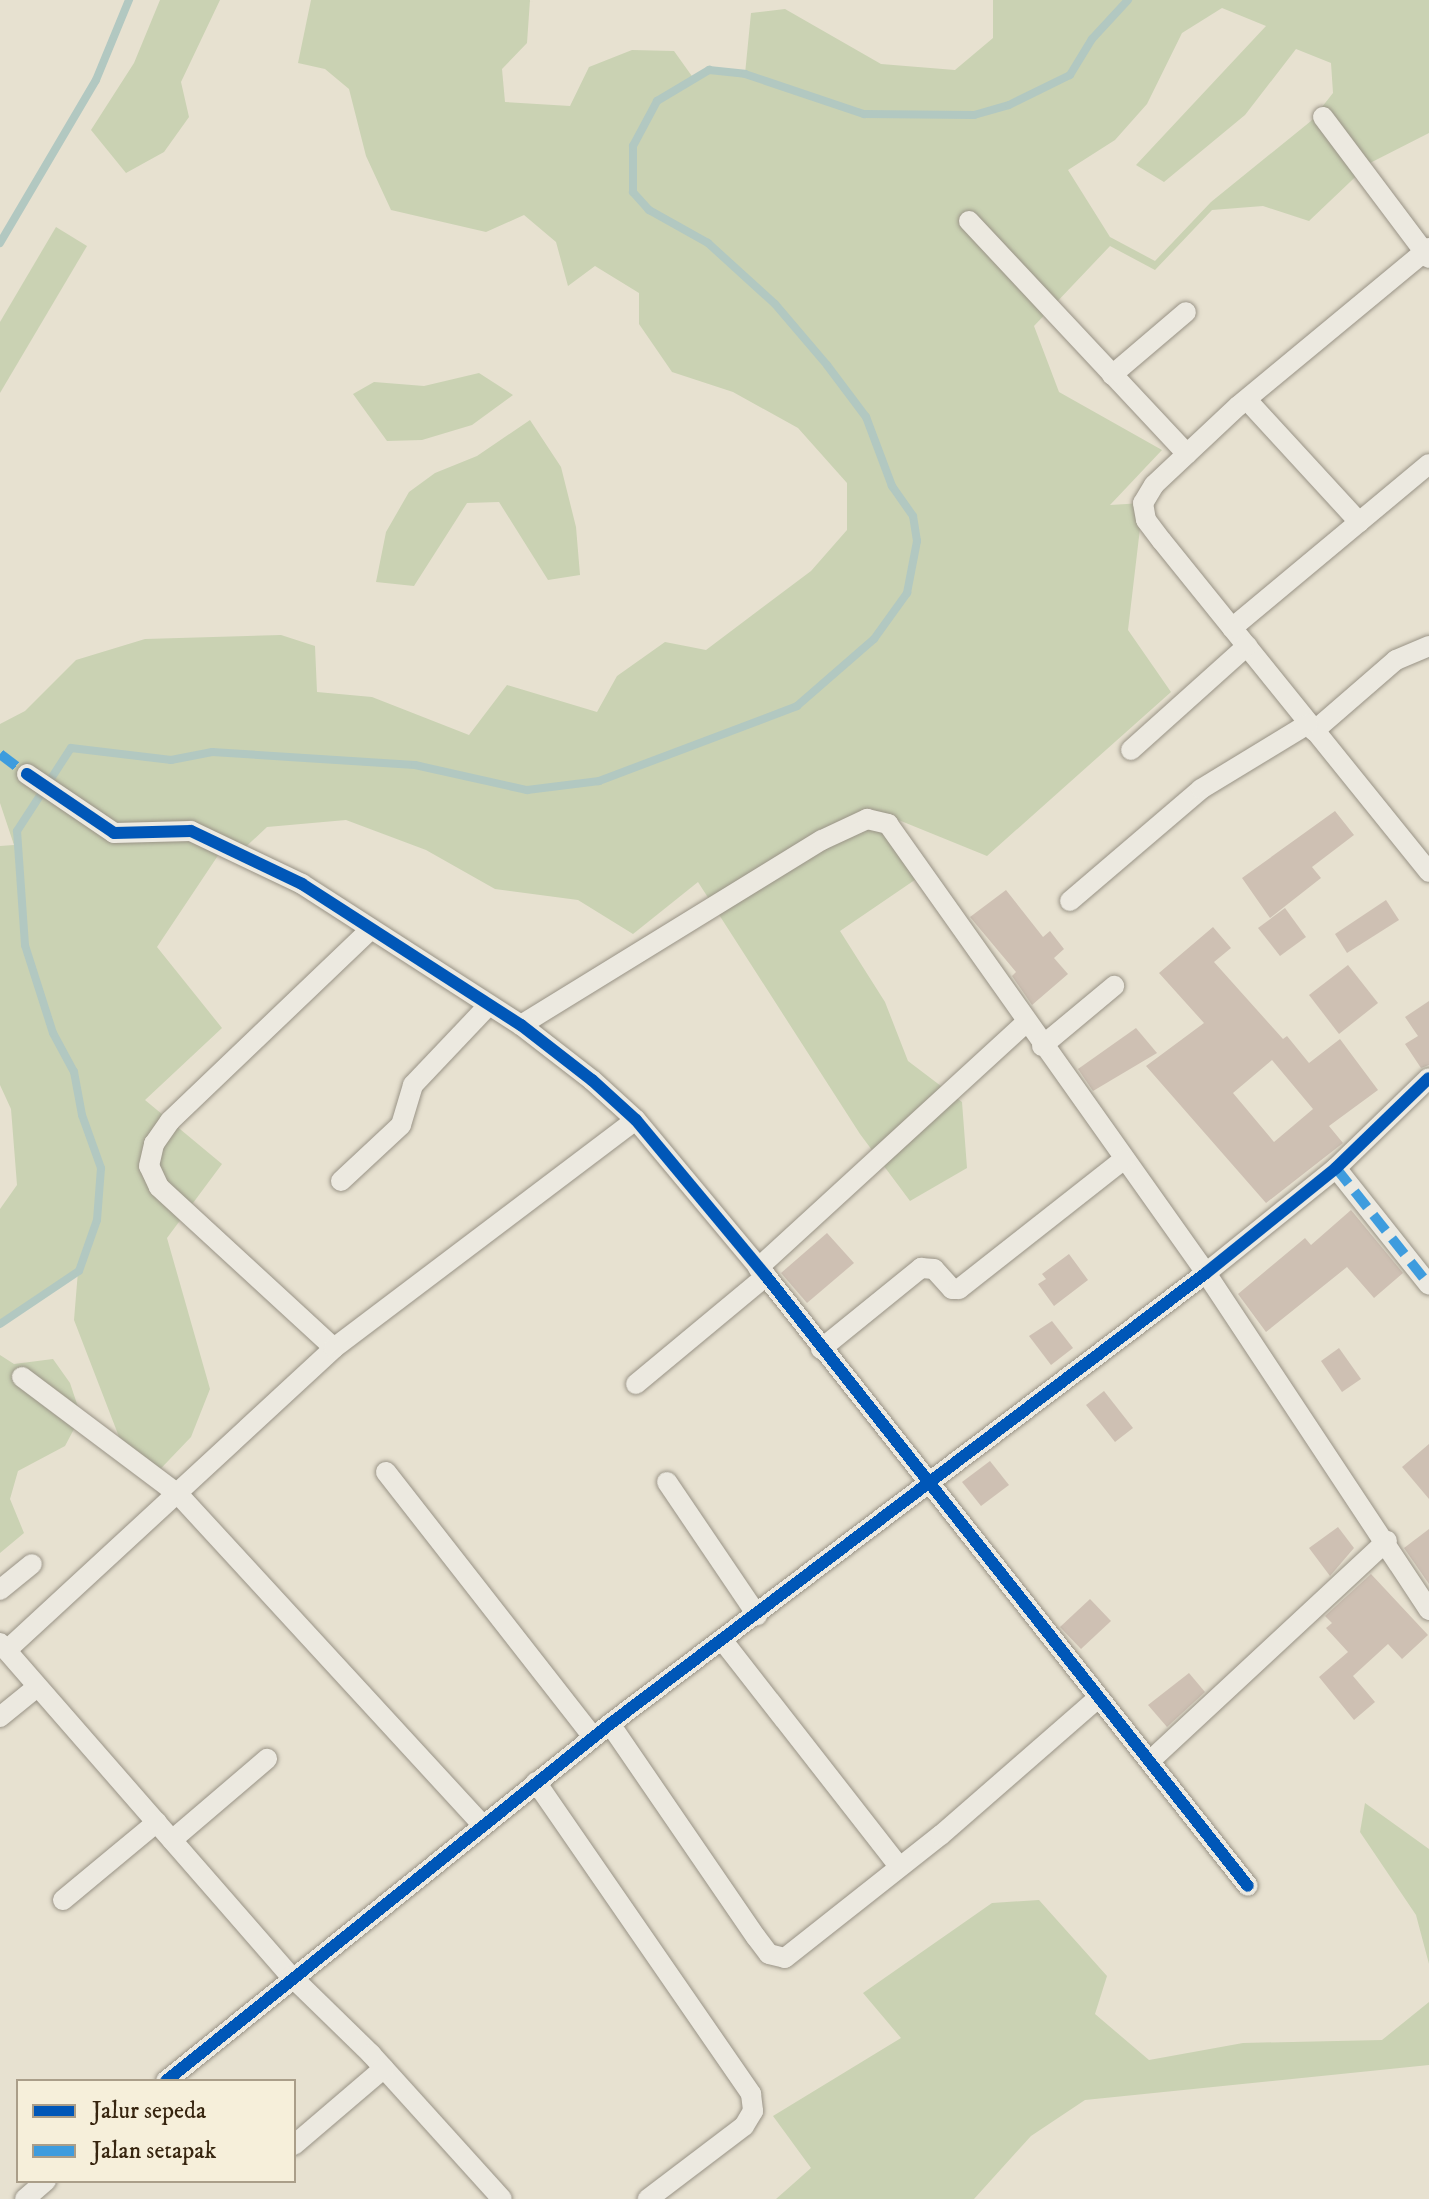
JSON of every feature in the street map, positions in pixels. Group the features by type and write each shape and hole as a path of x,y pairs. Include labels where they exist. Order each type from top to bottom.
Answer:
{"street":[{"path":"1323,117 1427,252 1247,400 1154,485 1143,503 1146,520 1429,872"},
{"path":"969,221 1187,454"},
{"path":"1112,375 1186,312"},
{"path":"1247,400 1359,522"},
{"path":"1232,628 1429,464"},
{"path":"1131,750 1247,646"},
{"path":"1070,901 1201,789 1311,728 1396,660 1429,646"},
{"path":"27,774 114,833 191,831 225,844 302,884 521,1025 636,1120 933,1484 1248,1886"},
{"path":"521,1025 704,909 867,819 888,824 903,840 1042,1046 1206,1273 1387,1541 1429,1610"},
{"path":"334,1348 159,1187 149,1166 154,1144 170,1121 371,929"},
{"path":"1042,1046 1114,986"},
{"path":"341,1181 401,1125 413,1085 489,1005"},
{"path":"636,1384 762,1272 1026,1022"},
{"path":"168,2079 291,1976 593,1737 933,1484 1206,1273 1336,1168 1429,1078"},
{"path":"502,2199 384,2068 291,1976 4,1646 179,1495 334,1348 636,1120"},
{"path":"821,1349 921,1268 934,1269 952,1289 959,1289 1123,1160"},
{"path":"1336,1168 1429,1285"},
{"path":"22,1377 179,1495 482,1825"},
{"path":"386,1472 593,1737"},
{"path":"667,1482 757,1615"},
{"path":"1151,1760 1387,1541"},
{"path":"0,1590 32,1564"},
{"path":"723,1641 898,1865"},
{"path":"0,1717 37,1687"},
{"path":"610,1724 769,1954 785,1958 802,1948 898,1865 941,1835 1098,1698"},
{"path":"172,1840 267,1759"},
{"path":"536,1782 751,2094 753,2111 744,2126 648,2199"},
{"path":"63,1900 157,1822"},
{"path":"296,2143 384,2068"},
{"path":"25,2199 44,2183"}],"green space":[{"path":"160,0 220,0 181,82 189,117 164,152 126,173 91,130 134,63"},
{"path":"311,0 530,0 527,43 502,69 505,102 570,106 589,67 632,50 674,51 694,79 709,70 745,74 751,13 785,9 881,64 955,70 993,38 993,0 1429,0 1429,133 1370,163 1309,221 1263,206 1212,210 1155,270 1110,246 1034,326 1059,392 1162,450 1110,505 1143,503 1128,630 1171,692 987,856 869,808 925,873 840,931 885,1002 908,1061 962,1102 967,1168 910,1201 860,1134 698,882 633,934 578,900 495,889 426,850 346,820 267,827 236,856 225,845 157,947 222,1028 145,1100 222,1164 167,1238 210,1389 191,1437 147,1483 121,1442 74,1320 78,1271 0,1324 0,1209 17,1185 11,1109 0,1085 0,846 14,845 0,803 0,724 25,711 76,660 145,639 281,635 315,646 317,692 372,697 469,735 507,685 597,712 617,676 665,642 706,650 811,571 847,530 847,483 798,428 733,392 672,372 639,324 639,293 595,266 568,286 556,242 524,215 486,232 391,210 366,156 349,89 325,69 298,63","holes":["1222,8 1266,26 1136,165 1164,182 1245,115 1296,49 1331,63 1333,93 1311,121 1211,202 1155,261 1110,237 1068,170 1115,140 1147,104 1182,33"]},
{"path":"56,227 87,246 0,393 0,322"},
{"path":"479,373 513,395 472,425 422,440 387,441 353,394 374,382 424,386"},
{"path":"530,420 561,467 576,527 580,575 548,580 499,502 467,503 414,586 376,582 386,532 409,492 435,473 477,456"},
{"path":"0,1355 14,1364 53,1359 70,1383 81,1416 65,1446 18,1471 10,1499 24,1533 0,1553"},
{"path":"1365,1803 1429,1849 1429,1964 1416,1915 1360,1832"},
{"path":"1039,1900 1107,1976 1095,2014 1149,2060 1243,2043 1382,2040 1429,2002 1429,2065 1085,2100 1031,2136 974,2199 776,2199 811,2168 773,2116 901,2038 863,1993 992,1903"}],"building":[{"path":"1335,811 1354,835 1312,867 1321,878 1270,918 1242,878"},
{"path":"1006,890 1043,937 1050,931 1064,949 1054,958 1068,974 1032,1005 1012,976 1016,972 970,917"},
{"path":"1386,900 1399,920 1347,953 1335,934"},
{"path":"1285,908 1306,937 1280,956 1258,928"},
{"path":"1213,927 1231,948 1214,962 1283,1039 1287,1036 1309,1063 1340,1039 1378,1090 1329,1126 1343,1143 1266,1203 1146,1066 1204,1023 1159,973","holes":["1272,1060 1313,1109 1274,1142 1233,1093"]},
{"path":"1348,965 1378,1003 1339,1034 1309,995"},
{"path":"1429,1001 1429,1065 1421,1068 1405,1044 1418,1036 1405,1017"},
{"path":"1136,1028 1157,1053 1093,1091 1078,1069"},
{"path":"1351,1210 1403,1273 1374,1298 1347,1267 1266,1332 1238,1294 1305,1238 1311,1245"},
{"path":"827,1233 854,1263 807,1303 781,1273"},
{"path":"1069,1254 1088,1280 1054,1306 1038,1284 1046,1279 1042,1274"},
{"path":"1052,1321 1073,1348 1051,1365 1029,1336"},
{"path":"1339,1348 1361,1379 1342,1392 1321,1361"},
{"path":"1104,1391 1133,1428 1115,1442 1086,1405"},
{"path":"1429,1444 1429,1499 1402,1467"},
{"path":"990,1461 1009,1485 981,1506 962,1482"},
{"path":"1338,1527 1354,1548 1330,1576 1309,1548"},
{"path":"1429,1529 1429,1584 1404,1548"},
{"path":"1371,1574 1428,1635 1402,1659 1388,1644 1353,1676 1375,1702 1354,1720 1319,1677 1348,1652 1326,1628 1332,1623 1325,1616"},
{"path":"1090,1599 1111,1621 1081,1649 1060,1627"},
{"path":"1189,1673 1205,1692 1167,1727 1148,1705"}],"waterway":[{"path":"0,243 96,80 129,0"},
{"path":"0,1324 79,1271 97,1220 101,1168 82,1115 74,1072 53,1033 25,945 17,831 71,748 171,760 212,752 415,765 527,790 599,781 797,706 874,639 907,593 917,541 913,516 892,486 866,417 775,304 708,243 649,210 633,192 633,146 657,101 709,70 745,74 864,114 974,115 1009,105 1070,75 1092,39 1128,0"}],"marked path":[{"path":"0,754 27,774"},
{"path":"1336,1168 1429,1285"}],"cycle path":[{"path":"27,774 114,833 191,831 302,884 521,1025 592,1080 636,1120 766,1276 1248,1886"},
{"path":"168,2079 610,1724 1206,1273 1336,1168 1429,1078"}]}
